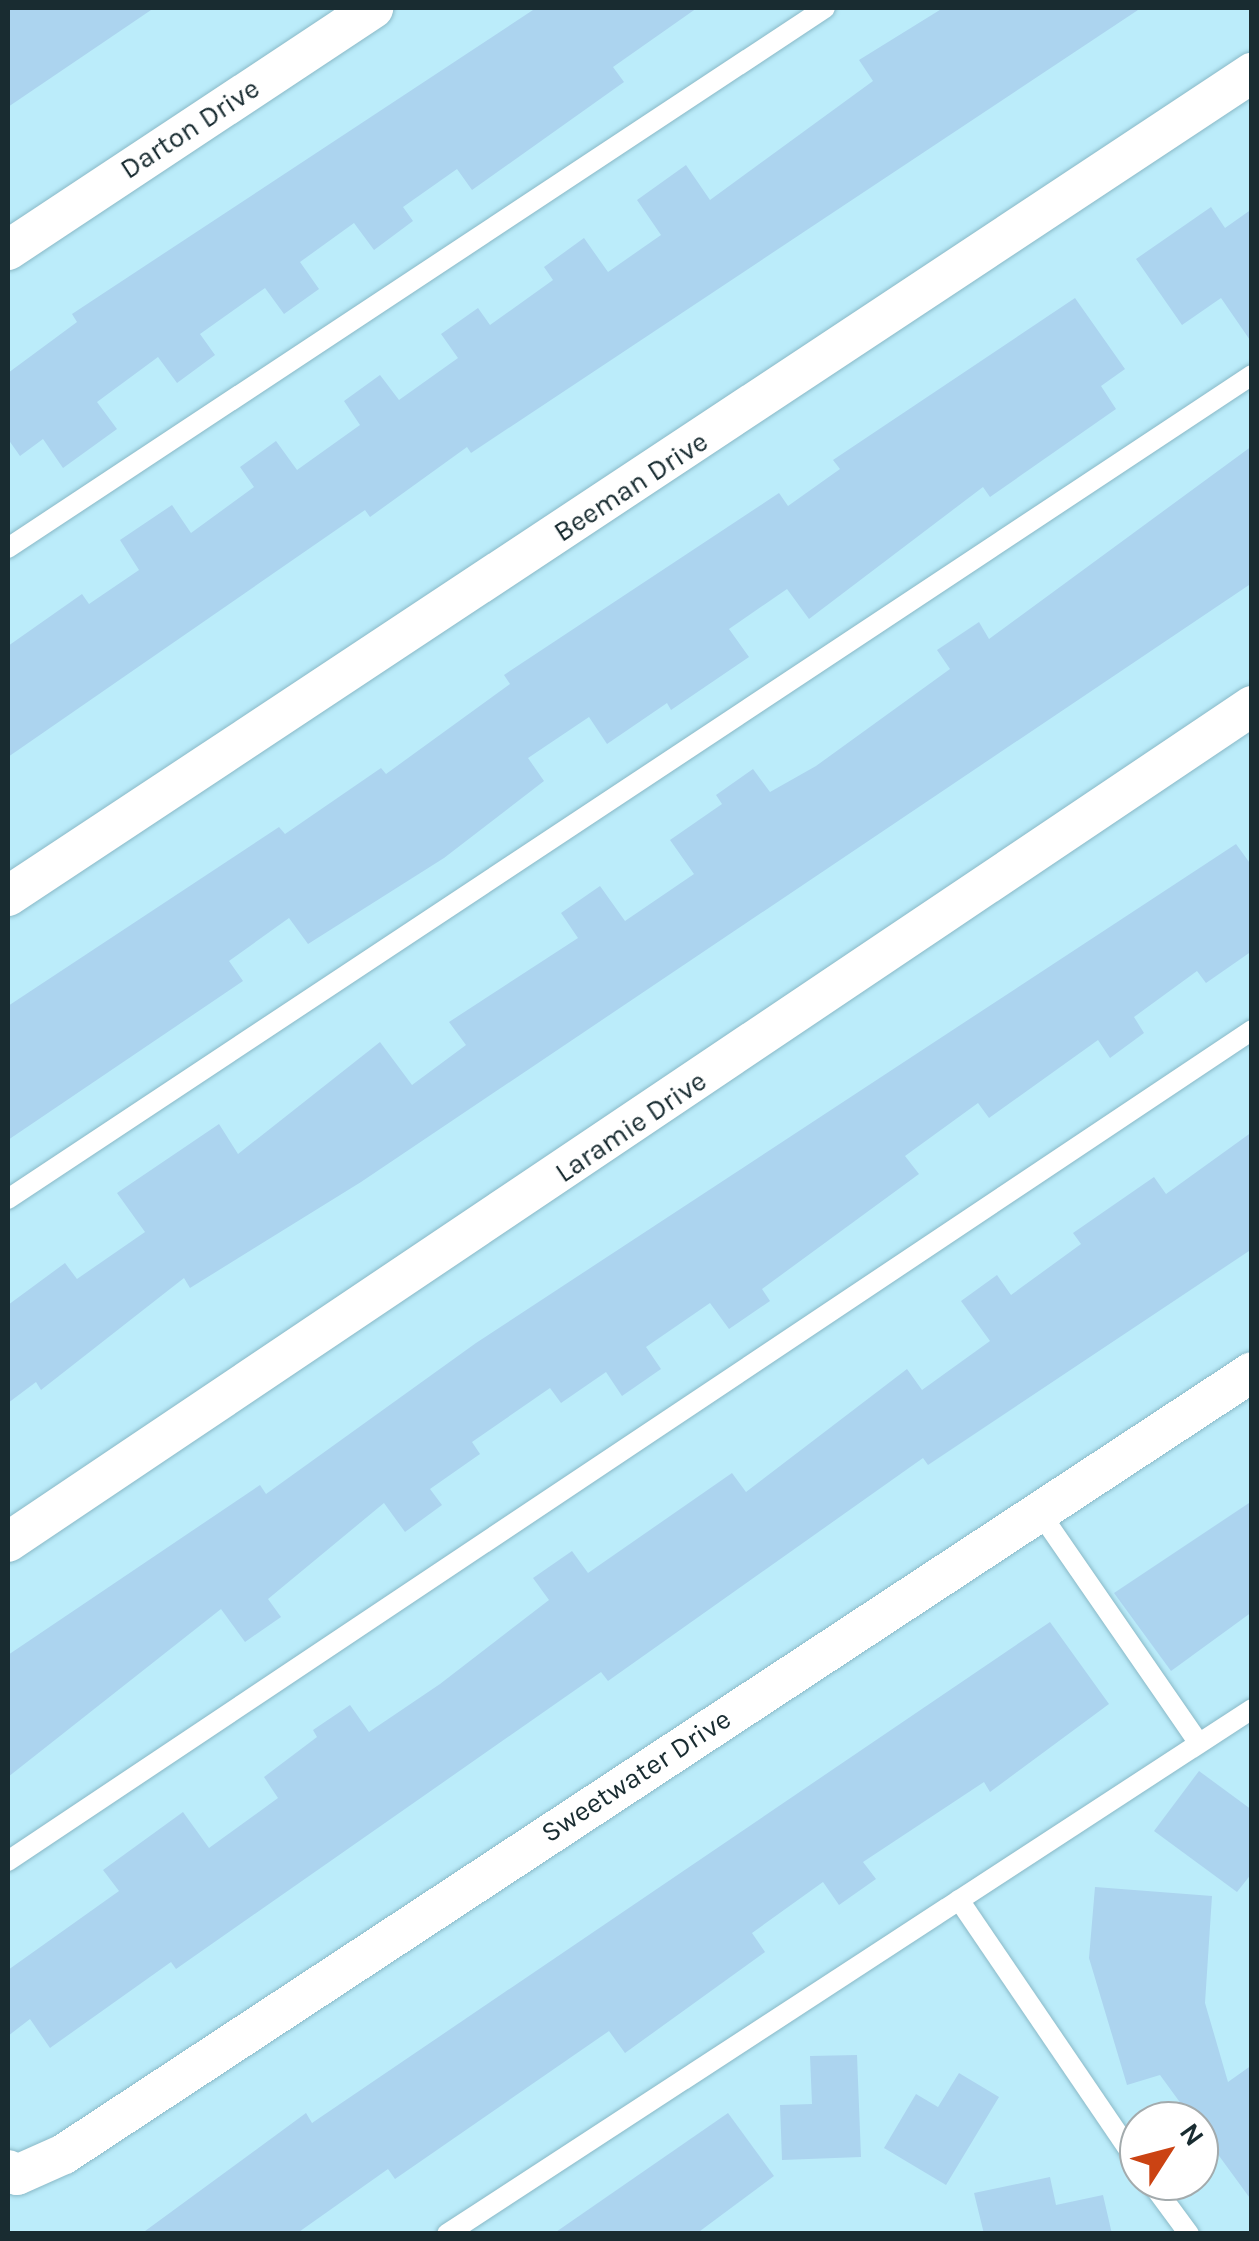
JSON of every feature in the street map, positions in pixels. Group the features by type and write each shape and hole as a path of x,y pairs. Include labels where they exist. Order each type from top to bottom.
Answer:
{"street":[{"name":"Darton Drive","path":"8,250 374,8"},
{"name":"Beeman Drive","path":"8,896 1252,72"},
{"name":"Laramie Drive","path":"8,1542 1252,706"},
{"name":"Sweetwater Drive","path":"12,2172 64,2154 1252,1372"}],"lane":[{"path":"8,548 826,8"},
{"path":"8,1199 1252,375"},
{"path":"8,1861 1252,1030"},
{"path":"1038,1510 1200,1743"},
{"path":"446,2234 1252,1710"},
{"path":"959,1900 1119,2136"},
{"path":"1165,2201 1189,2234"}],"building":[{"path":"8,8 154,8 8,107"},
{"path":"536,8 697,8 613,67 624,82 472,190 457,169 403,207 413,221 374,250 354,223 300,262 319,289 284,314 265,288 200,334 215,355 177,383 158,357 97,402 117,429 63,468 43,439 20,456 8,439 8,373 77,322 72,314"},
{"path":"943,8 1141,8 471,453 467,447 370,517 365,510 8,757 8,646 82,594 89,604 139,570 120,540 172,505 191,533 254,487 240,467 276,441 297,470 360,425 344,401 380,375 399,400 458,358 441,334 478,308 490,325 553,280 544,267 584,238 608,272 661,235 637,200 686,165 710,200 873,81 859,60"},
{"path":"1211,207 1225,228 1252,209 1252,343 1221,298 1182,325 1136,259"},
{"path":"1075,298 1125,369 1101,386 1116,409 990,497 983,487 809,619 787,589 729,629 749,657 671,710 667,703 607,744 589,717 528,758 544,781 444,858 308,944 289,918 229,961 243,981 8,1140 8,1006 279,827 285,834 381,768 386,774 510,684 504,675 779,493 788,506 840,469 833,460"},
{"path":"1252,446 1252,583 361,1182 190,1288 184,1278 41,1390 36,1382 8,1403 8,1305 65,1263 77,1279 145,1232 117,1193 219,1124 238,1154 380,1042 412,1085 466,1045 449,1022 578,938 561,913 600,886 625,921 694,874 670,840 722,804 716,795 753,769 770,792 816,766 950,669 937,650 979,622 989,639"},
{"path":"1236,844 1252,866 1252,951 1206,983 1197,971 1134,1017 1144,1033 1110,1058 1098,1040 989,1118 978,1103 905,1156 919,1174 762,1289 770,1301 729,1329 710,1303 646,1347 661,1369 622,1396 606,1372 561,1403 550,1388 472,1442 480,1454 430,1489 442,1505 405,1532 384,1503 268,1599 281,1617 245,1642 221,1609 8,1777 8,1655 260,1485 266,1494 476,1343"},
{"path":"1252,1132 1252,1249 928,1465 923,1458 608,1681 601,1672 176,1969 171,1962 50,2048 30,2019 8,2036 8,1970 119,1891 103,1870 183,1812 209,1848 278,1798 264,1777 317,1737 313,1730 350,1705 369,1732 440,1684 549,1600 533,1578 572,1551 588,1573 732,1473 746,1492 907,1369 922,1390 990,1341 961,1301 997,1275 1011,1295 1081,1244 1073,1233 1154,1177 1166,1194"},
{"path":"1252,1501 1252,1612 1171,1671 1114,1593"},
{"path":"1050,1622 1109,1704 990,1792 984,1782 863,1862 876,1879 839,1905 823,1882 752,1933 765,1952 625,2053 609,2031 395,2179 388,2169 296,2234 141,2234 306,2113 312,2123"},
{"path":"1199,1771 1252,1810 1252,1873 1237,1892 1154,1831"},
{"path":"1095,1887 1212,1896 1205,2003 1228,2082 1252,2065 1252,2201 1219,2156 1219,2101 1179,2101 1160,2075 1127,2085 1089,1958"},
{"path":"857,2055 861,2157 782,2160 780,2105 812,2104 810,2056"},
{"path":"959,2073 999,2097 946,2185 884,2148 916,2094 938,2107"},
{"path":"728,2113 774,2176 696,2234 553,2234"},
{"path":"1050,2177 1056,2205 1103,2195 1112,2234 984,2234 974,2193"}]}
